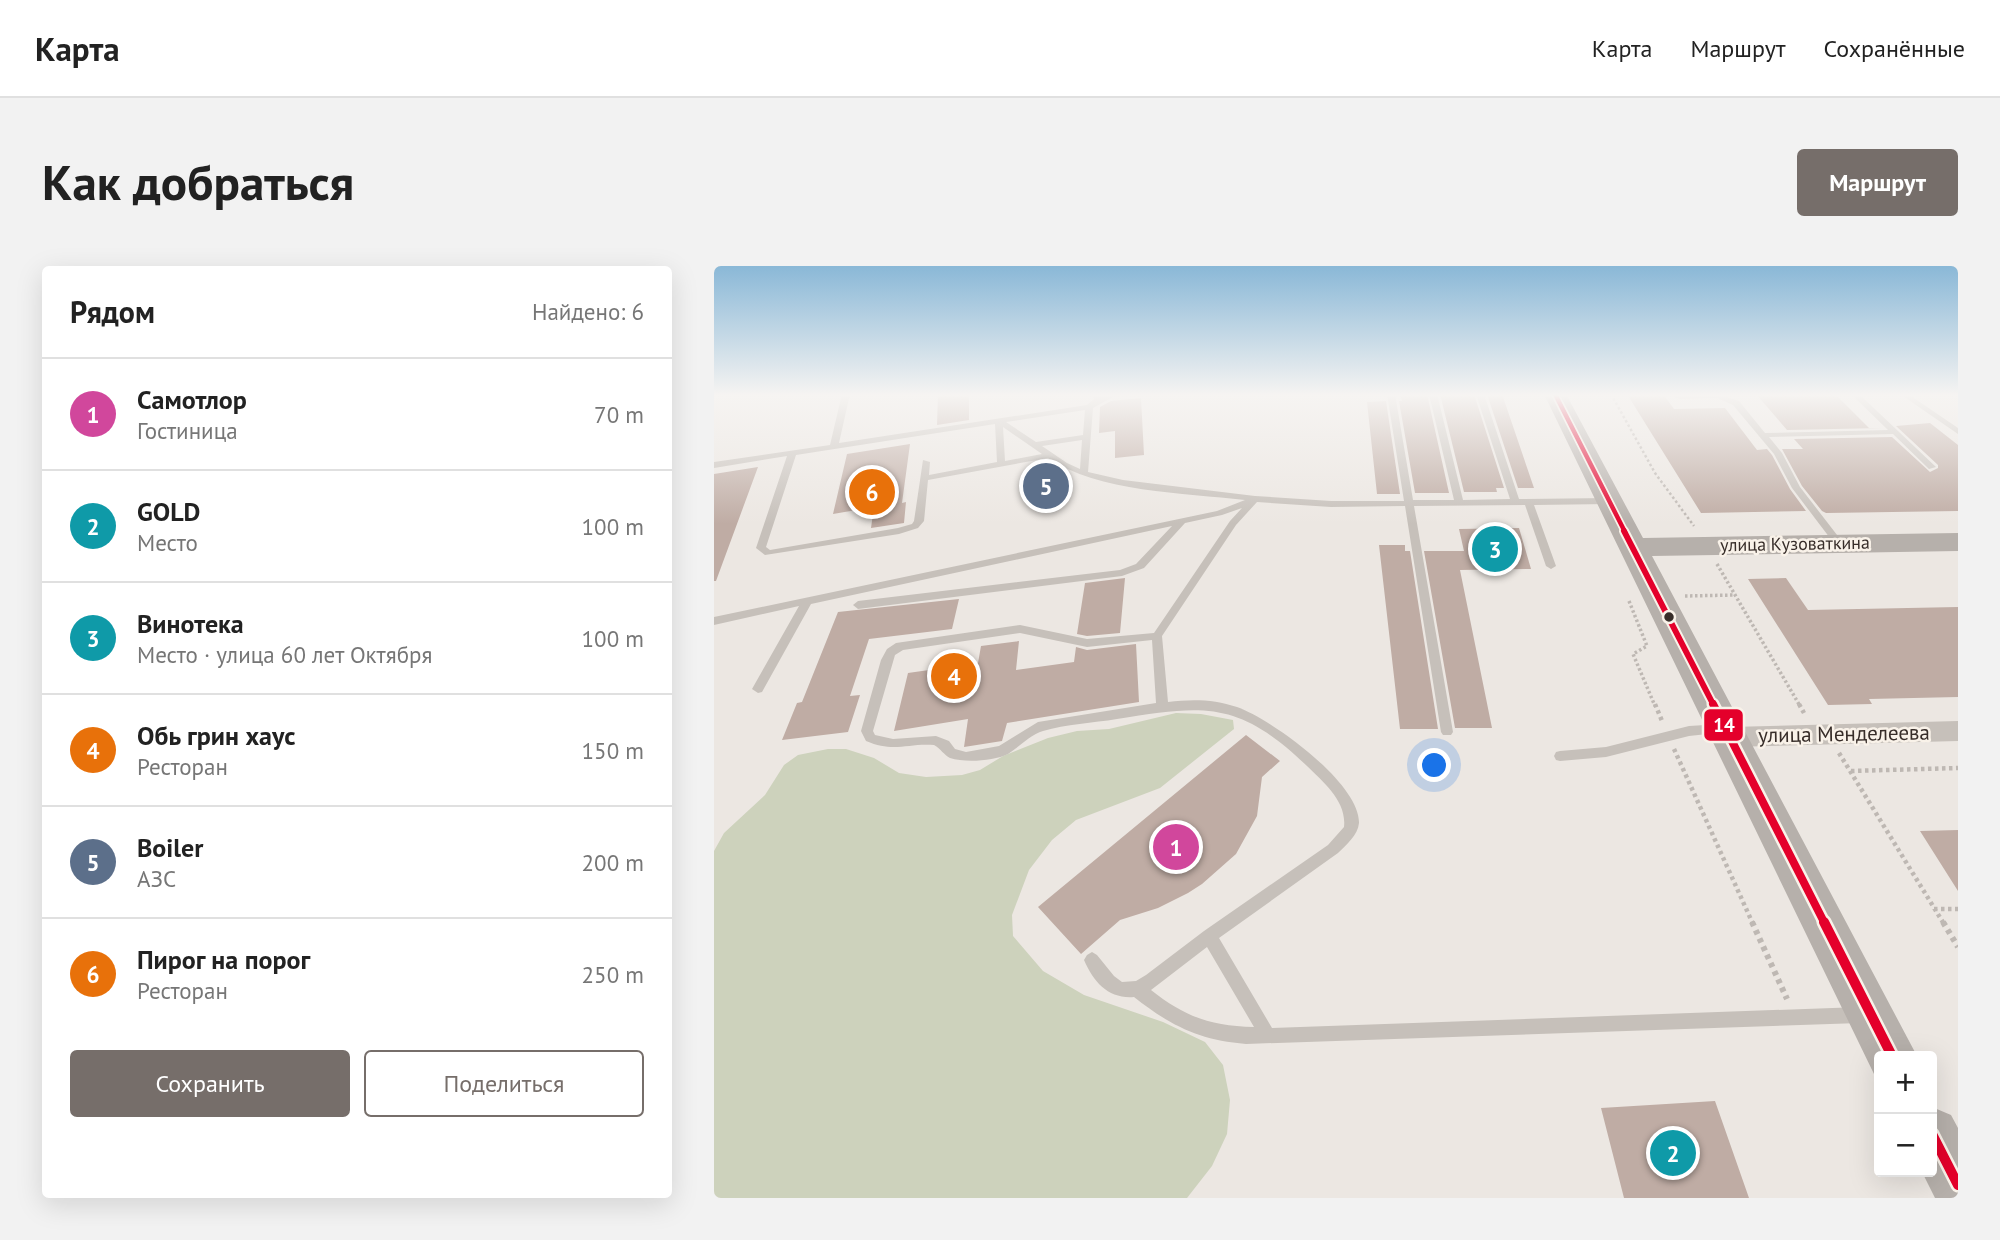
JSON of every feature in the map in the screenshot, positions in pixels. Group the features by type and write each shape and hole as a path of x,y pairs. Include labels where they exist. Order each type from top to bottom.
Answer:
{"main road":[{"path":"1577,437 1890,1051"},
{"name":"улица Кузоваткина","path":"1633,547 1958,542"},
{"path":"1937,1144 1958,1185"}],"street":[{"name":"улица Менделеева","path":"1728,733 1958,732"}],"lane":[{"path":"834,446 836,437"},
{"path":"714,464 890,437"},
{"path":"1000,437 1001,464"},
{"path":"1023,437 1084,474 1123,483 1255,499 1331,504 1609,501"},
{"path":"1034,445 1084,437"},
{"path":"1084,474 1087,437"},
{"path":"1398,437 1447,732"},
{"path":"1443,437 1459,503"},
{"path":"1494,437 1515,502"},
{"path":"1765,437 1782,458 1796,488 1839,544"},
{"path":"1901,437 1931,467"},
{"path":"792,453 761,548 768,553 915,526 919,521 926,462"},
{"path":"924,478 1049,455"},
{"path":"714,621 885,587 1181,522 1226,511 1255,499"},
{"path":"1162,707 1157,636 1233,523 1255,499"},
{"path":"1529,502 1550,566"},
{"path":"858,605 1133,570 1181,522"},
{"path":"881,602 885,587"},
{"path":"758,689 806,603"},
{"path":"1092,960 1120,990 1137,989 1152,981 1209,936 1333,849 1347,834 1352,823 1351,811 1325,772 1248,716 1211,705 1162,707 1038,727 1002,751 966,757 951,753 946,744 938,740 888,746 870,738 867,731 887,660 900,646 1020,629 1087,643 1157,636"},
{"path":"1560,756 1606,752 1689,730 1728,733"},
{"path":"1209,936 1268,1036"},
{"path":"1137,989 1168,1015 1203,1030 1228,1035 1268,1036 1871,1014"}],"path":[{"path":"1636,437 1655,472 1698,530"},
{"path":"1717,565 1801,710"},
{"path":"1677,596 1735,595"},
{"path":"1958,768 1850,771 1958,947"},
{"path":"1934,909 1958,909"}],"green space":[{"path":"1176,713 1233,720 1234,729 1160,788 1076,820 1052,840 1029,870 1012,915 1013,936 1043,971 1084,995 1163,1022 1205,1042 1223,1065 1230,1100 1227,1134 1212,1166 1187,1198 714,1198 714,851 724,833 765,795 784,765 798,755 828,749 846,749 874,758 899,773 926,777 962,775 980,770 1003,756 1048,738 1077,731 1109,729"}],"building":[{"path":"1115,437 1143,437 1144,455 1115,458"},
{"path":"1371,437 1391,437 1400,494 1377,494"},
{"path":"1405,437 1437,437 1449,493 1415,493"},
{"path":"1451,437 1488,437 1504,488 1496,488 1497,492 1464,492"},
{"path":"1501,437 1517,437 1534,488 1518,488"},
{"path":"1654,437 1747,437 1757,450 1767,449 1772,455 1790,489 1806,511 1701,513"},
{"path":"1893,437 1930,472 1938,468 1908,437 1948,437 1958,445 1958,511 1826,513 1802,486 1782,449 1803,449 1794,439"},
{"path":"910,444 902,503 906,502 904,523 871,528 874,507 833,514 847,454"},
{"path":"758,467 716,581 714,581 714,474"},
{"path":"1519,528 1531,569 1460,570 1492,728 1455,728 1424,551 1464,551 1459,529"},
{"path":"1379,545 1405,545 1405,551 1410,551 1438,729 1400,729"},
{"path":"1125,578 1120,633 1087,636 1077,634 1085,583"},
{"path":"1786,578 1808,610 1958,607 1958,697 1869,699 1872,704 1828,705 1748,579"},
{"path":"959,599 952,629 869,639 850,696 860,695 848,732 782,740 797,703 802,702 838,612"},
{"path":"1019,641 1016,670 1074,662 1076,647 1087,650 1136,644 1139,702 1007,723 1002,741 964,747 968,719 894,731 908,673 978,663 981,646"},
{"path":"1246,735 1280,761 1262,777 1257,816 1236,854 1188,893 1158,908 1120,920 1081,954 1038,907"},
{"path":"1958,830 1958,891 1920,831"},
{"path":"1715,1101 1749,1198 1624,1198 1601,1108"}],"transit line":[{"name":"14","path":"1577,437 1889,1051"},
{"name":"14","path":"1937,1144 1958,1185"}],"place":[{"name":"Boiler","path":"1046,486"},
{"name":"Пирог на порог","path":"872,492"},
{"name":"Винотека","path":"1495,549"},
{"name":"Обь грин хаус","path":"954,676"},
{"name":"Самотлор","path":"1176,847"},
{"name":"GOLD","path":"1673,1153"}]}
